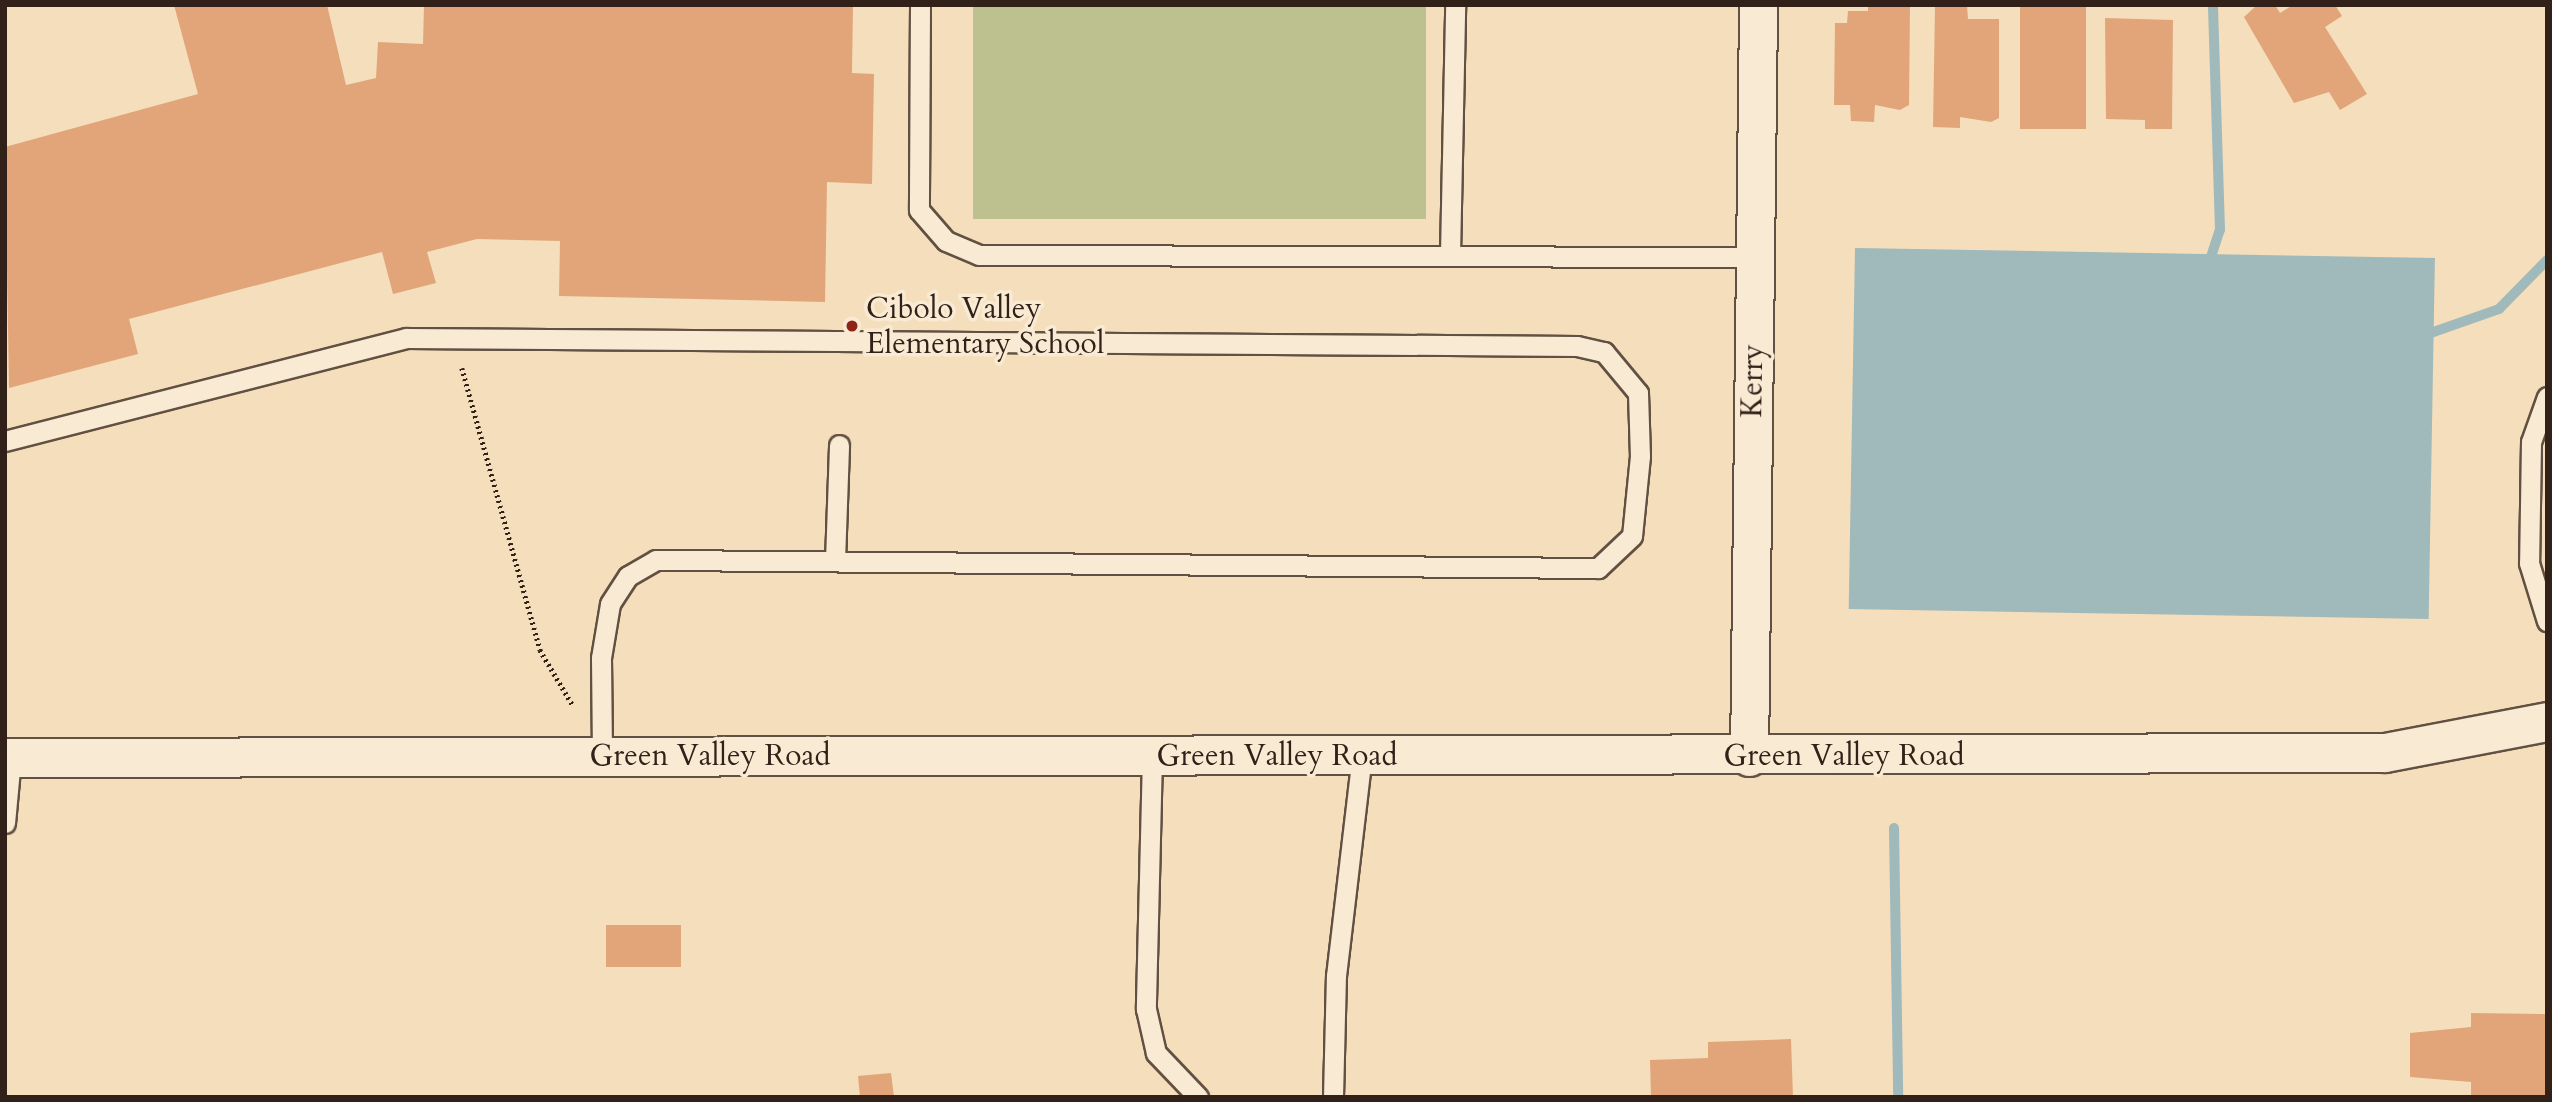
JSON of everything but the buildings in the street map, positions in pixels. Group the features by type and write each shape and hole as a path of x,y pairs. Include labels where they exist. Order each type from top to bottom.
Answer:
{"street":[{"name":"Kerry","path":"1749,757 1758,5"},
{"name":"Green Valley Road","path":"8,758 1749,757 2385,753 2547,722"}],"lane":[{"path":"920,5 919,210 946,241 979,255 1450,254 1755,257"},
{"path":"1450,254 1455,5"},
{"path":"5,441 406,338 1577,346 1604,352 1638,393 1640,456 1632,536 1598,568 656,561 628,576 610,604 603,631 602,756"},
{"path":"2547,397 2531,442 2529,563 2547,621"},
{"path":"835,561 839,445"},
{"path":"1153,756 1146,1009 1156,1053 1198,1097"},
{"path":"1332,1097 1336,976 1362,756"},
{"path":"5,823 8,758"}],"path":[{"path":"453,338 540,649 602,756"}],"green space":[{"path":"973,5 1426,5 1426,219 973,219"}],"water":[{"path":"1855,248 2435,258 2429,619 1849,609"}],"waterway":[{"path":"2209,263 2220,230 2213,5"},
{"path":"2422,336 2499,309 2547,260"},
{"path":"1894,828 1898,1097"}],"place":[{"name":"Cibolo Valley Elementary School","path":"852,326"}]}
